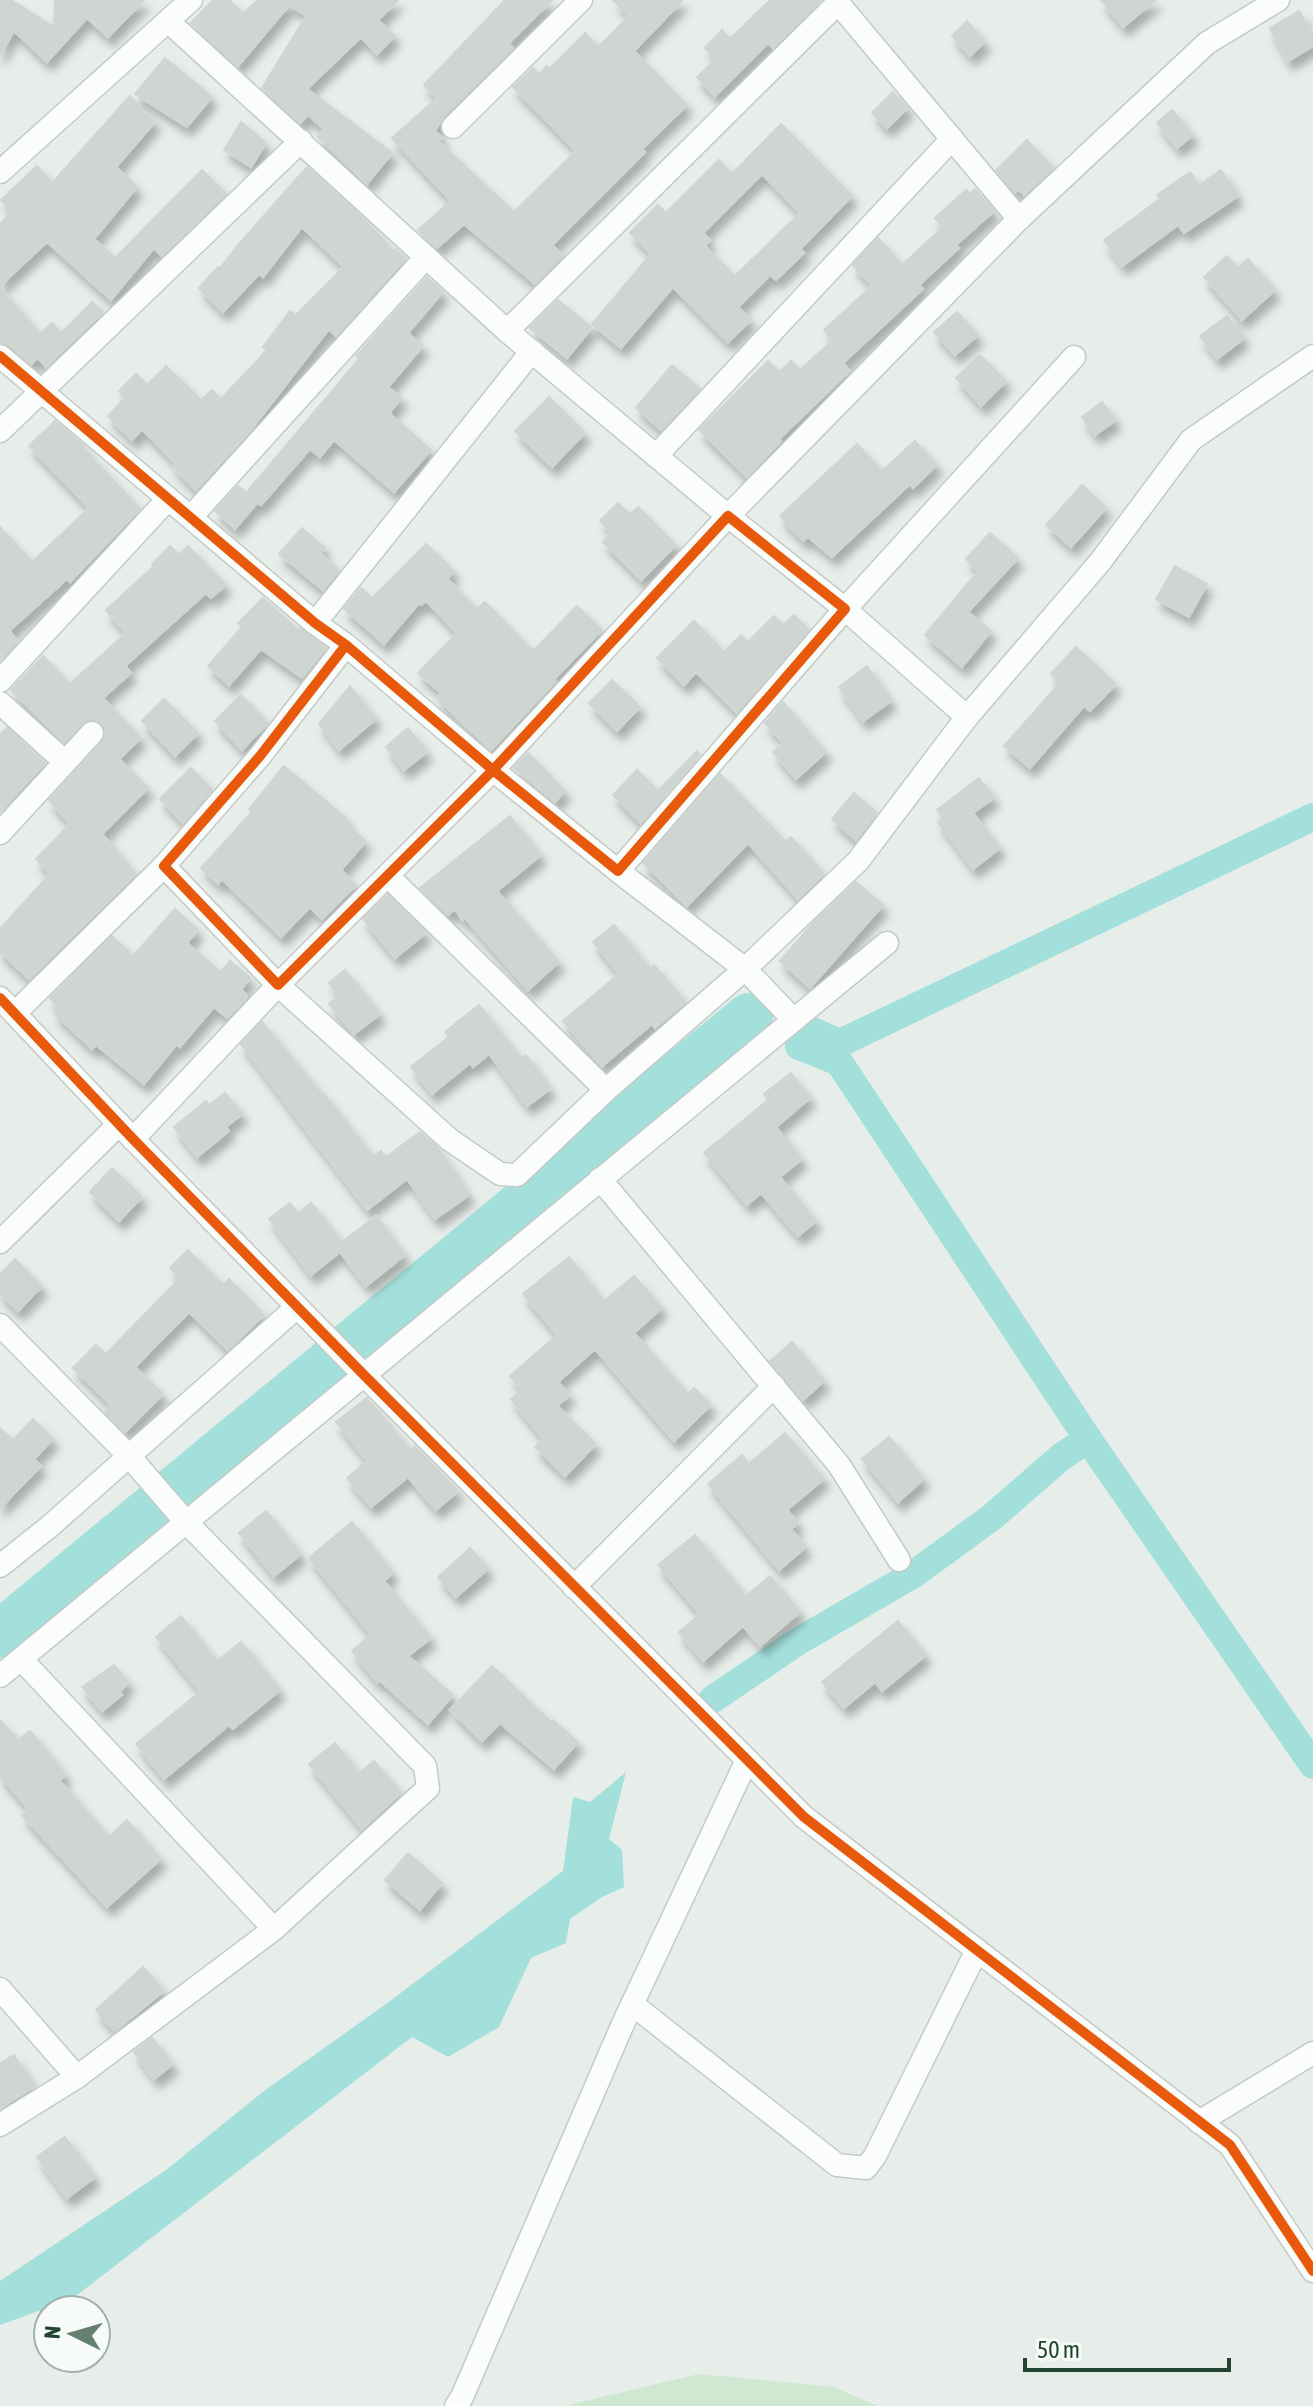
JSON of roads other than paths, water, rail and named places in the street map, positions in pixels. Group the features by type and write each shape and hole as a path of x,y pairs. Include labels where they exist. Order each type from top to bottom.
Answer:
{"street":[{"path":"0,172 191,0"},
{"path":"453,127 581,0"},
{"path":"507,331 837,1 1019,219"},
{"path":"0,1242 126,1132 493,770 728,516 1019,219 1207,43 1273,1"},
{"path":"169,22 507,331 728,516 845,609 967,717"},
{"path":"656,456 952,139"},
{"path":"0,431 301,141"},
{"path":"191,517 426,257"},
{"path":"315,623 532,351"},
{"path":"0,356 493,770 745,969 794,1020"},
{"path":"164,866 278,985 450,1140 500,1174 517,1175 606,1090 745,969 858,861 967,717 1100,562 1191,440 1313,356"},
{"path":"618,871 845,609 1074,357"},
{"path":"0,681 168,499"},
{"path":"346,645 260,756 164,866 7,1005 297,1307 804,1817 1230,2145 1313,2271"},
{"path":"0,703 65,762"},
{"path":"0,833 92,733"},
{"path":"390,873 391,879 606,1090"},
{"path":"0,1676 887,943"},
{"path":"600,1179 839,1465 899,1560"},
{"path":"0,1566 49,1527 297,1307"},
{"path":"0,1325 129,1456 186,1522 425,1766 428,1788 274,1929 77,2077 0,2125"},
{"path":"574,1587 774,1386"},
{"path":"21,1659 274,1929"},
{"path":"456,2406 632,2004 747,1760"},
{"path":"632,2004 837,2165 866,2168 875,2156 977,1950"},
{"path":"0,1989 77,2077"},
{"path":"1199,2122 1313,2053"}],"water":[{"path":"626,1772 609,1839 622,1850 624,1887 602,1897 570,1919 566,1943 531,1958 499,2027 448,2057 412,2037 78,2294 32,2294 32,2313 0,2325 0,2281 166,2170 264,2091 563,1871 573,1797 590,1802"}],"waterway":[{"path":"713,1699 797,1642 914,1574 992,1517 1061,1457 1088,1439 839,1062 799,1046 815,1032 840,1043 1313,817"},
{"path":"0,1634 749,1017"},
{"path":"1088,1439 1313,1765"}]}
